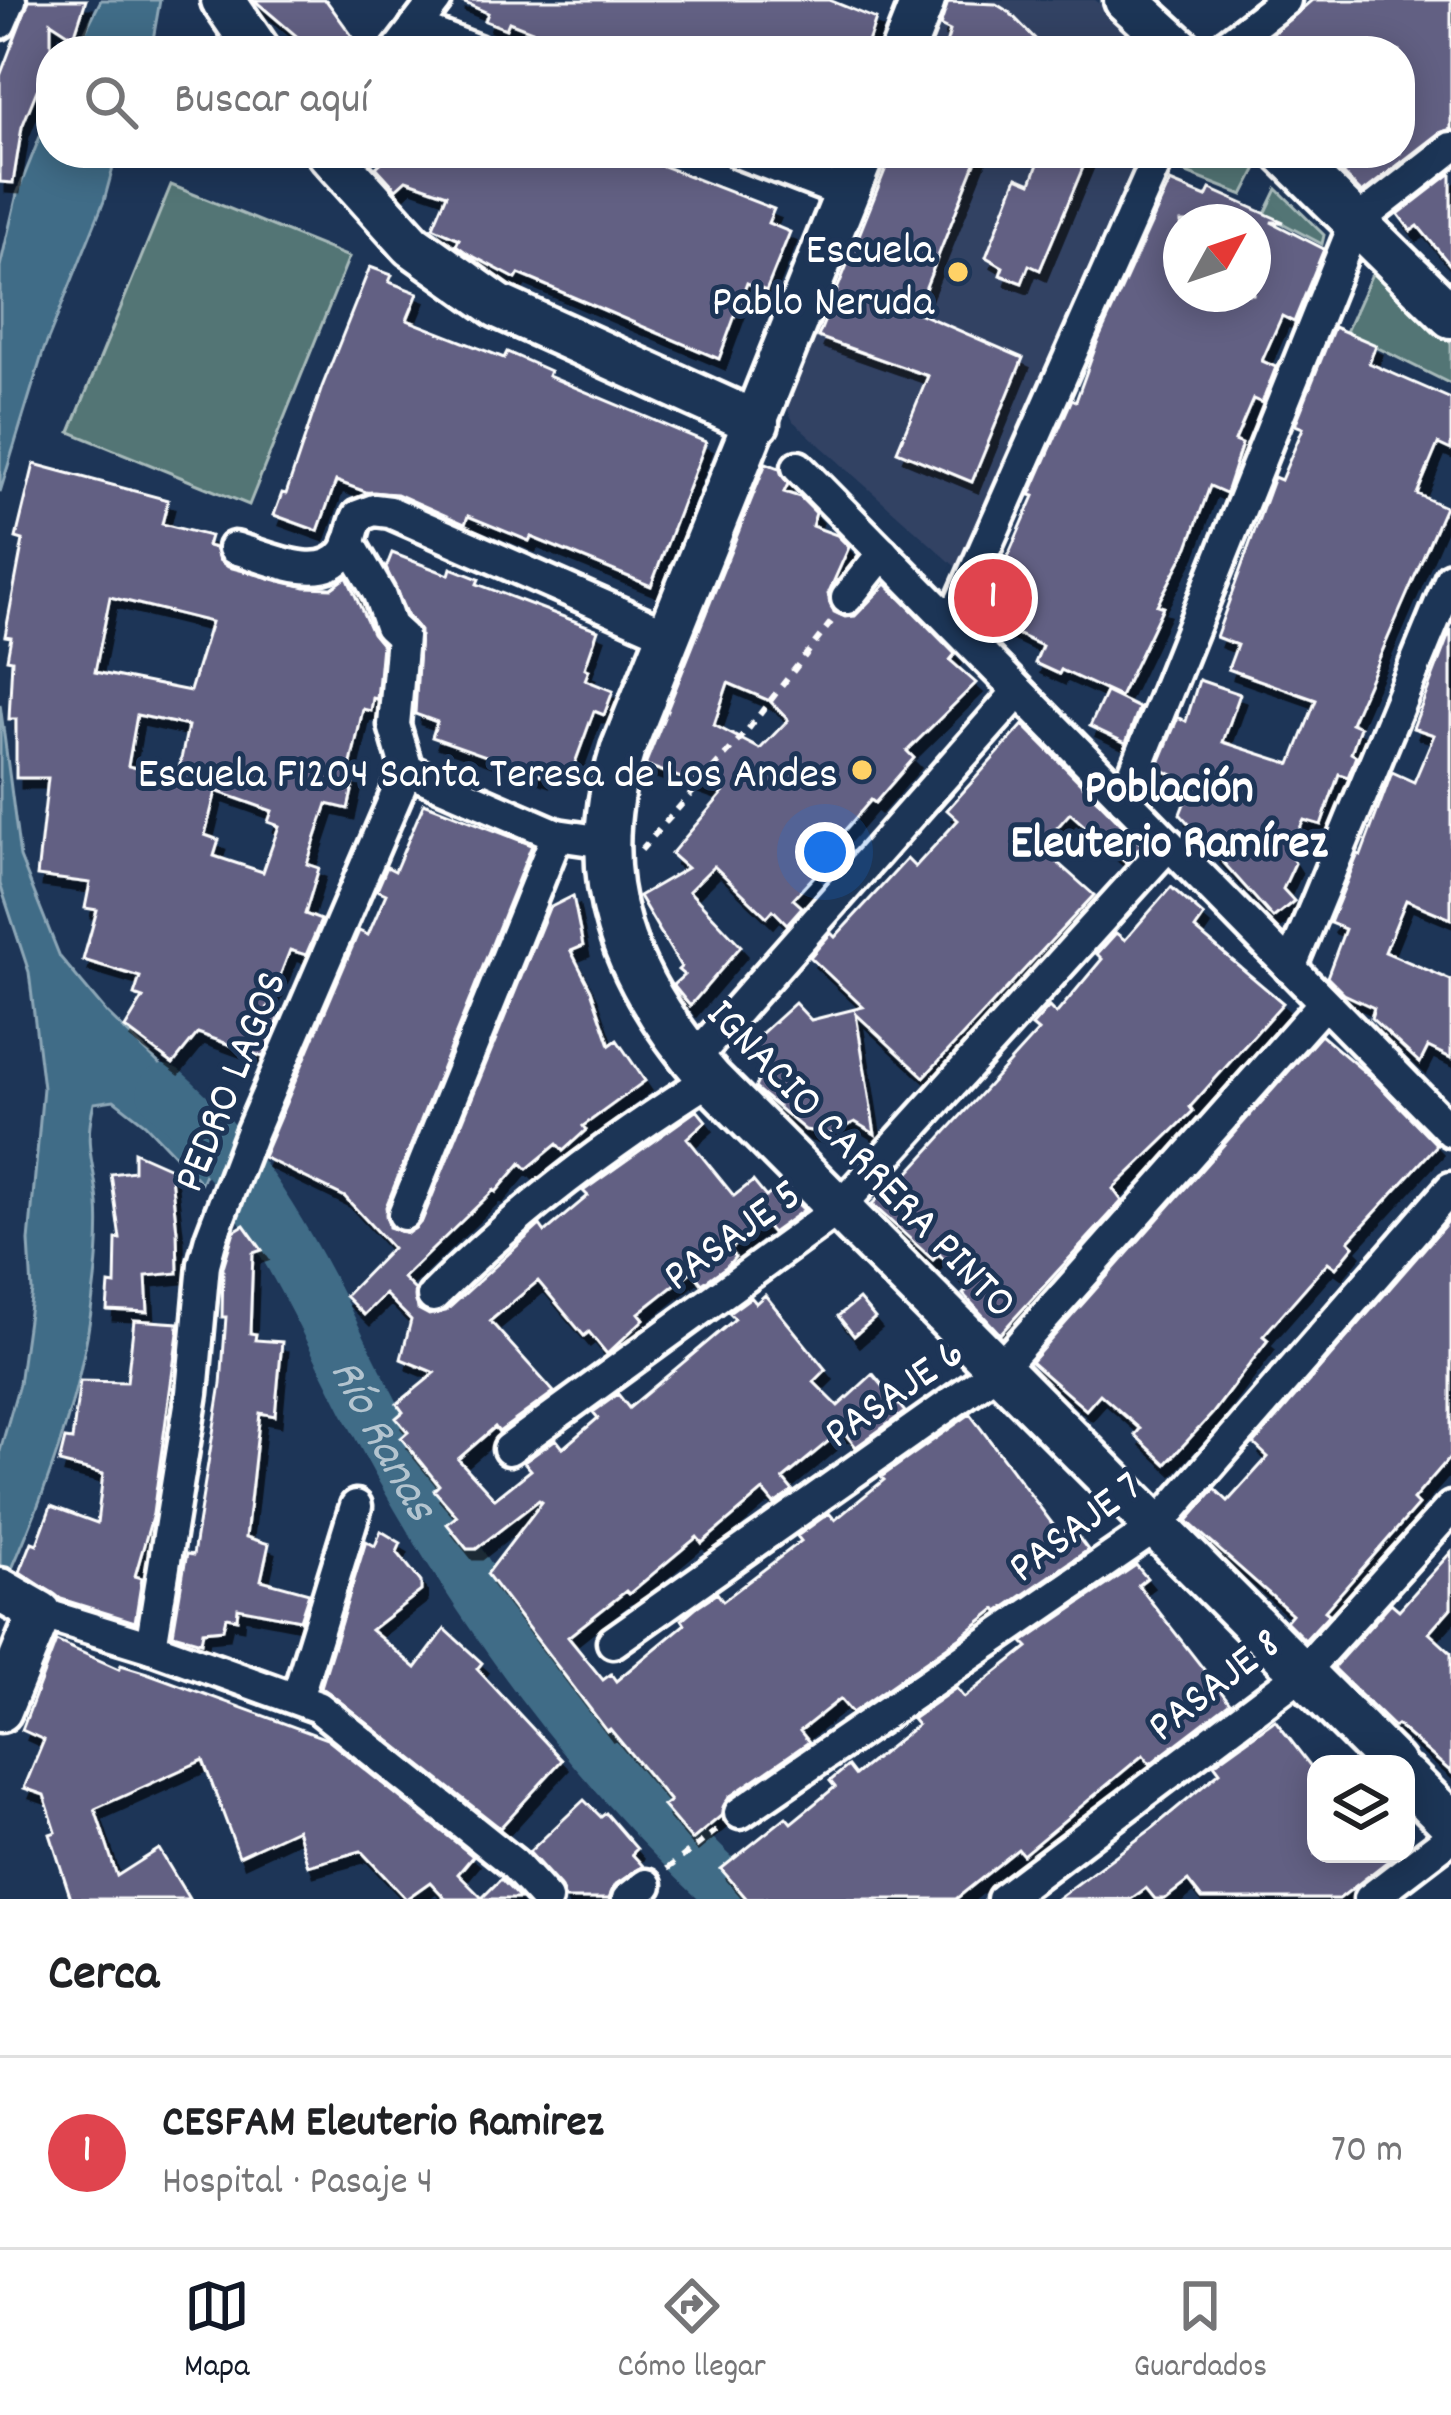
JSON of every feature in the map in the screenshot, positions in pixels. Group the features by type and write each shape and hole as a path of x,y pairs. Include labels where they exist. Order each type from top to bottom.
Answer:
{"street":[{"path":"0,23 10,0"},
{"path":"223,0 248,36"},
{"path":"408,36 436,0"},
{"path":"909,36 922,0"},
{"path":"1126,0 1166,36"},
{"path":"1238,36 1285,0"},
{"path":"1124,799 1355,223 1451,148"},
{"path":"343,168 412,245 498,306 757,424"},
{"path":"779,168 847,194"},
{"name":"IGNACIO CARRERA PINTO","path":"857,168 613,782 605,842 614,912 638,980 702,1069 837,1210 1384,1755"},
{"path":"952,623 1153,168"},
{"path":"1300,168 1451,316"},
{"path":"798,467 1451,1131"},
{"path":"234,548 314,569 328,568 345,553 358,516 374,510 390,512 670,635"},
{"path":"349,542 379,594 390,626 402,637 394,725 407,770 557,835 605,842"},
{"path":"848,598 883,553"},
{"path":"1290,968 1451,578"},
{"path":"434,1296 496,1232 702,1069 1018,692"},
{"name":"PEDRO LAGOS","path":"151,1647 192,1393 204,1264 250,1133 407,770"},
{"path":"404,1214 557,835"},
{"name":"PASAJE 5","path":"509,1449 837,1210 1169,844"},
{"name":"PASAJE 6","path":"613,1642 998,1370 1324,1003"},
{"name":"PASAJE 7","path":"740,1813 1156,1527 1451,1188"},
{"path":"297,1698 356,1506"},
{"name":"PASAJE 8","path":"1003,1899 1302,1673 1451,1508"},
{"path":"0,1710 20,1602 297,1698 338,1723 514,1863 546,1899"},
{"path":"1415,1787 1451,1823"},
{"path":"1370,1899 1451,1838"}],"path":[{"path":"609,886 746,732 848,598"},
{"path":"637,1892 740,1813"}],"shaded area":[{"path":"101,0 160,0 154,36 83,36"},
{"path":"947,0 1095,0 1144,36 931,36"},
{"path":"36,146 36,168 113,168 43,352 0,492 0,267 17,194"},
{"name":"Escuela Pablo Neruda","path":"875,168 1131,168 956,567 793,421 779,391"},
{"path":"0,704 20,857 60,957 223,1133 201,1183 145,1124 114,1100 94,1103 89,1143 98,1237 87,1335 58,1449 0,1596 0,1451 19,1384 32,1291 29,1241 43,1088 29,972 0,884"}],"green space":[{"path":"1174,168 1257,168 1243,195"},
{"path":"171,185 349,257 249,505 70,432"},
{"path":"1277,189 1324,235 1322,244 1271,217 1270,204"},
{"path":"1375,267 1451,343 1451,384 1346,332"}],"building":[{"path":"29,0 86,0 74,36 51,22 51,36 36,36 36,92 22,127 13,183 0,182 0,76"},
{"path":"254,0 326,0 352,36 296,36"},
{"path":"458,0 829,0 876,19 870,36 545,36 509,22 506,29 485,21 488,13"},
{"path":"1312,0 1451,0 1451,129 1415,152 1415,36 1271,35"},
{"path":"948,2 996,4 1032,36 948,36 950,31 940,26"},
{"path":"377,168 669,168 774,209 768,223 790,232 766,291 747,283 719,359 519,274 516,279 467,253 456,245 459,239 433,227 447,194 406,180 396,189"},
{"path":"886,168 973,168 916,312 1023,358 972,482 897,451 928,376 818,337"},
{"path":"1036,168 1083,168 1040,270 1029,265 1022,283 1000,275 1003,267 986,257 1017,177 1031,183"},
{"path":"1394,168 1362,193 1343,174"},
{"path":"1451,173 1451,266 1418,226 1411,231 1398,214"},
{"path":"1170,182 1206,197 1210,189 1244,204 1163,204 1163,312 1271,312 1271,222 1324,249 1294,322 1282,316 1262,361 1276,367 1262,403 1253,399 1235,441 1242,444 1226,493 1210,486 1188,547 1157,605 1163,607 1120,697 1035,663 1042,646 977,615 993,579 997,581 1072,399 1076,401"},
{"path":"370,267 392,275 389,282 418,293 407,320 504,358 507,352 550,371 548,376 706,442 651,586 468,516 465,524 397,494 366,492 336,481 318,531 274,515 282,493 286,494"},
{"path":"1334,327 1376,345 1369,363 1451,399 1451,450 1438,444 1417,494 1445,507 1351,723 1360,727 1351,753 1356,756 1348,777 1339,774 1321,825 1304,820 1288,852 1295,863 1283,889 1294,901 1273,918 1180,814 1192,783 1157,768 1178,717 1186,721 1199,680 1240,694 1223,742 1291,764 1316,700 1228,669 1237,645 1216,637 1274,477 1281,480 1303,428 1295,425"},
{"path":"766,463 779,468 788,484 784,492 800,497 816,513 812,526 837,535 849,547 828,594 834,612 855,616 886,584 955,654 950,660 976,683 907,751 914,758 811,869 816,874 793,899 802,907 787,924 773,910 767,917 714,866 689,891 741,946 690,1006 673,985 684,975 678,970 681,967 639,896 687,868 671,854 723,793 645,765","holes":["728,683 770,701 788,720 760,749 714,725"]},
{"path":"34,464 168,500 162,524 210,536 207,546 215,548 228,567 305,587 332,588 347,577 382,645 377,699 373,698 371,711 363,709 348,777 355,778 348,809 327,804 307,864 319,868 305,914 321,920 306,955 290,950 267,1009 281,1014 263,1057 198,1033 173,1064 125,1028 143,998 134,995 140,977 83,960 97,910 85,908 90,883 37,876 48,778 16,778 16,719 9,719 11,637 5,636 23,540 16,538","holes":["110,597 211,622 190,691 95,672","137,715 188,726 177,778 128,766","216,791 272,811 268,822 279,826 263,872 214,856 219,840 205,835"]},
{"path":"392,553 449,575 451,568 479,579 477,584 598,630 585,680 613,691 604,715 594,711 571,774 548,765 543,776 432,737 437,722 415,714 420,631 407,615 386,568"},
{"path":"1451,629 1451,919 1406,900 1385,952 1451,980 1451,1058 1428,1047 1420,1063 1371,1018 1374,1008 1344,994 1327,977 1345,929 1330,923 1392,772 1414,782 1434,735 1413,728"},
{"path":"1106,692 1139,708 1126,743 1090,726"},
{"path":"1023,725 1142,845 1126,863 1070,813 1040,847 1094,895 924,1077 856,1014 875,1134 855,1122 830,1134 805,1130 755,1088 766,1063 750,1044 795,1003 811,1020 863,1007 810,957 831,933 835,937 907,859 915,867 958,820 947,810"},
{"path":"424,803 532,845 386,1207 389,1227 408,1233 422,1221 549,908 573,896 583,946 571,951 610,1045 617,1040 645,1081 583,1126 586,1130 563,1151 557,1144 527,1169 521,1163 403,1278 415,1290 418,1309 429,1315 446,1311 540,1225 545,1232 588,1196 583,1191 697,1110 706,1121 687,1138 734,1196 753,1181 766,1197 780,1186 804,1210 772,1233 763,1222 729,1250 735,1257 726,1267 702,1284 692,1271 639,1313 644,1319 607,1354 589,1332 584,1336 538,1281 490,1321 554,1392 499,1432 495,1427 458,1459 495,1499 531,1470 524,1462 556,1439 563,1448 598,1418 593,1412 618,1394 629,1408 735,1319 729,1313 751,1297 756,1303 765,1295 826,1370 814,1382 838,1406 873,1374 905,1412 856,1447 842,1430 783,1479 793,1491 774,1504 763,1491 702,1543 697,1537 568,1637 603,1680 611,1674 616,1681 685,1624 682,1619 696,1607 717,1593 723,1601 801,1541 797,1536 829,1513 835,1520 884,1480 881,1477 970,1414 1060,1534 1070,1526 1088,1550 998,1612 996,1609 852,1713 840,1699 800,1731 809,1742 729,1797 721,1816 692,1840 663,1806 670,1801 607,1731 487,1574 542,1502 476,1549 467,1549 447,1524 457,1516 434,1490 439,1485 401,1438 408,1432 396,1418 403,1412 397,1404 435,1373 401,1359 411,1320 385,1294 364,1315 345,1296 392,1248 345,1197 263,1157 359,931 368,935 386,894 377,890 387,867 395,871"},
{"path":"1171,887 1204,916 1195,929 1283,1003 1190,1107 1193,1111 1113,1189 1122,1201 1000,1334 963,1294 969,1288 939,1254 933,1260 872,1204 899,1178 901,1181 1038,1031 1032,1026 1049,1007 1056,1014 1102,959 1097,954 1116,933 1125,940"},
{"path":"1321,1035 1372,1078 1437,1145 1349,1241 1354,1246 1336,1268 1328,1262 1263,1336 1268,1340 1213,1413 1166,1464 1135,1435 1140,1429 1100,1394 1086,1410 1031,1362"},
{"path":"134,1152 170,1168 177,1231 178,1273 146,1276 148,1312 107,1310 109,1284 115,1285 116,1239 120,1239 111,1174 134,1171"},
{"path":"1451,1218 1451,1456 1413,1500 1418,1505 1305,1640 1286,1621 1292,1614 1187,1521 1215,1489 1228,1501 1268,1457 1254,1444"},
{"path":"244,1225 262,1250 253,1253 250,1333 256,1334 255,1340 282,1342 275,1416 260,1413 246,1537 269,1544 261,1580 309,1593 300,1620 238,1608 237,1619 226,1617 223,1629 203,1631 201,1642 173,1634 187,1554 193,1555 221,1384 226,1317 222,1317 223,1267 234,1231"},
{"path":"859,1299 875,1318 854,1336 838,1316"},
{"path":"134,1320 178,1323 153,1514 135,1576 142,1578 135,1622 61,1599 20,1572 51,1506 97,1523 103,1474 59,1463 65,1439 72,1440 80,1381 127,1382"},
{"path":"381,1531 401,1543 397,1552 421,1582 421,1591 371,1630 416,1668 445,1629 482,1663 477,1669 562,1760 500,1828 321,1687 366,1541 375,1546"},
{"path":"1451,1552 1451,1608 1429,1633 1451,1653 1451,1772 1394,1727 1333,1668 1391,1603 1399,1610"},
{"path":"1136,1565 1147,1578 1138,1585 1230,1703 1150,1764 1143,1755 1023,1855 1018,1849 956,1899 747,1899 721,1869 786,1817 791,1823 835,1787 830,1781 848,1766 855,1775 917,1725 912,1719 956,1688 964,1698 1028,1647 1023,1642"},
{"path":"56,1641 119,1669 121,1665 147,1673 327,1739 473,1856 458,1874 482,1898 501,1879 520,1899 446,1899 430,1882 406,1899 361,1851 308,1866 297,1829 239,1856 203,1760 95,1809 117,1876 159,1849 189,1899 71,1899 50,1834 56,1832 44,1795 24,1788 44,1740 22,1730"},
{"path":"1275,1720 1307,1761 1307,1863 1385,1863 1339,1899 1202,1899 1188,1881 1165,1899 1155,1899 1146,1888 1131,1899 1057,1899 1220,1772 1214,1764"},
{"path":"584,1800 601,1817 606,1813 637,1849 632,1854 643,1866 616,1884 609,1899 565,1899 560,1886 529,1852"}],"waterway":[{"name":"Río Ranas","path":"164,1092 240,1175 271,1221 402,1468 512,1642 596,1750 737,1899"}],"place":[{"name":"Escuela Pablo Neruda","path":"958,272"},
{"name":"CESFAM Eleuterio Ramirez","path":"993,598"},
{"name":"Escuela F1204 Santa Teresa de Los Andes","path":"862,770"}],"district":[{"name":"Población Eleuterio Ramírez","path":"1169,812"}]}
